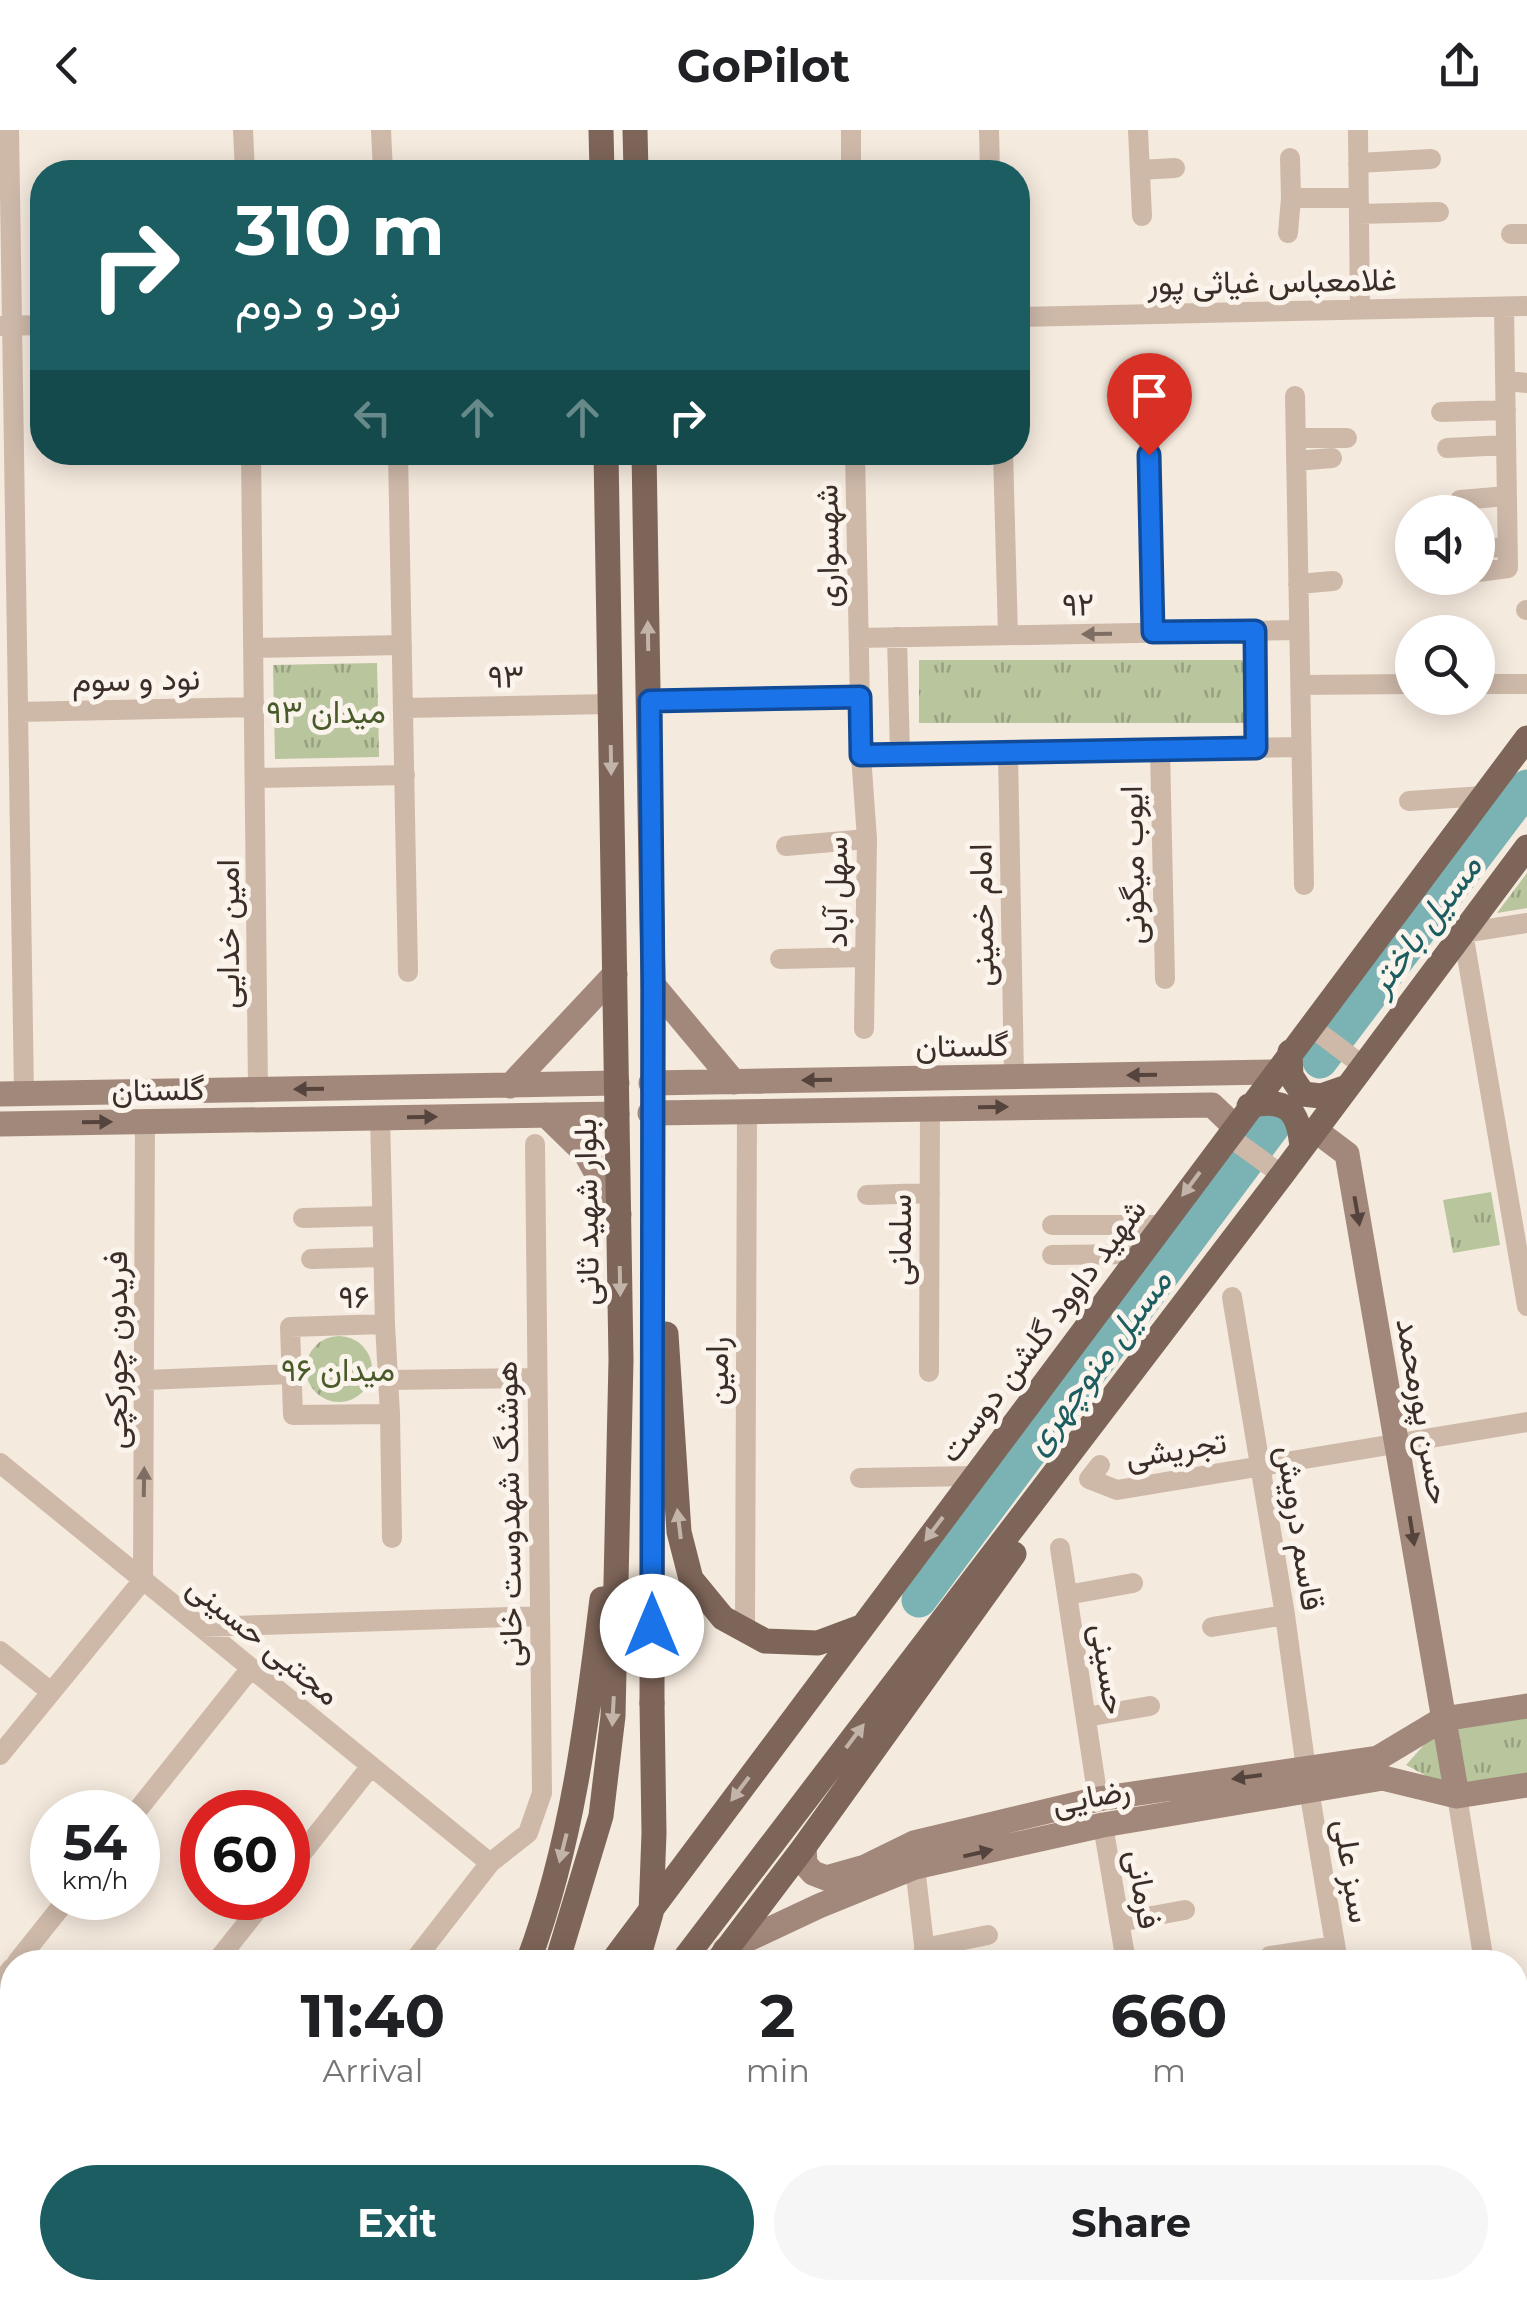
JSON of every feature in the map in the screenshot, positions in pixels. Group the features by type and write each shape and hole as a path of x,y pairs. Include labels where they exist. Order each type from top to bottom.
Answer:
{"main road":[{"path":"601,130 602,160"},
{"path":"635,130 636,160"},
{"name":"بلوار شهید ثانی","path":"561,1950 601,1816 613,1716 621,1360 606,465"},
{"name":"بلوار شهید ثانی","path":"641,1950 651,1913 654,1833 650,1113 653,985 644,465"},
{"name":"شهید داوود گلشن دوست","path":"620,1950 1527,738"},
{"path":"691,1950 1282,1176 1527,846"},
{"path":"510,1086 614,974"},
{"path":"653,985 734,1082"},
{"path":"1282,1062 1303,1094 1322,1096 1347,1087"},
{"name":"گلستان","path":"651,1083 1225,1073 1282,1062"},
{"path":"1225,1073 1212,1105 1237,1122 1275,1103 1292,1110 1309,1139"},
{"path":"616,1083 651,1083"},
{"name":"گلستان","path":"12,1094 616,1083"},
{"name":"گلستان","path":"650,1113 1212,1105"},
{"path":"617,1114 650,1113"},
{"path":"546,1114 586,1154 619,1214"},
{"name":"گلستان","path":"0,1124 617,1114"},
{"name":"حسن پورمحمد","path":"1309,1139 1347,1154 1457,1796"},
{"path":"651,1236 667,1344 679,1532 691,1579 723,1618 765,1641 818,1644 861,1627"},
{"path":"726,1950 804,1848 1107,1424 1223,1252"},
{"path":"533,1950 548,1910 573,1806 618,1475"},
{"path":"1380,1768 1442,1719 1527,1706"},
{"path":"1380,1768 1457,1796 1527,1785"},
{"name":"رضایی","path":"804,1848 805,1864 813,1873 826,1878 1101,1812 1380,1768"},
{"name":"رضایی","path":"733,1950 915,1855"}],"street":[{"path":"9,130 8,644 18,712 10,785 12,1094"},
{"path":"243,130 244,160"},
{"path":"381,130 382,160"},
{"path":"851,130 851,160"},
{"path":"989,130 990,160"},
{"path":"1138,130 1142,216"},
{"path":"1358,130 1360,310"},
{"path":"1288,233 1290,158"},
{"path":"1358,163 1431,159"},
{"path":"1140,170 1176,168"},
{"path":"1291,198 1439,212"},
{"path":"1504,306 1516,382 1506,410 1506,445 1514,492 1508,558"},
{"name":"غلامعباس غیاثی پور","path":"1030,317 1527,306"},
{"path":"1295,396 1304,885"},
{"path":"1441,412 1506,410"},
{"path":"1148,420 1153,632"},
{"path":"1296,438 1347,438"},
{"path":"1448,448 1506,445"},
{"path":"1296,462 1332,458"},
{"name":"امین خدایی","path":"251,465 258,1090"},
{"path":"398,465 408,972"},
{"name":"شهسواری","path":"856,465 860,697"},
{"path":"1003,465 1008,635"},
{"path":"1495,554 1508,558"},
{"path":"1495,564 1508,558"},
{"path":"1298,584 1333,581"},
{"name":"۹۲","path":"859,638 1299,630"},
{"path":"1255,631 1256,748"},
{"path":"897,637 900,754"},
{"path":"254,648 402,646"},
{"path":"1300,685 1395,684"},
{"path":"1495,684 1527,684"},
{"path":"650,701 860,697"},
{"name":"سهل آباد","path":"860,697 866,839 864,1029"},
{"name":"۹۳","path":"403,708 610,704"},
{"name":"نود و سوم","path":"18,712 256,707"},
{"path":"861,755 1302,747"},
{"name":"ایوب میگونی","path":"1160,750 1164,980"},
{"name":"امام خمینی","path":"1008,752 1014,1077"},
{"path":"257,778 404,775"},
{"path":"1409,801 1483,796"},
{"path":"786,846 866,839"},
{"path":"1527,923 1463,933 1527,1306"},
{"path":"780,958 865,957"},
{"path":"1310,1026 1362,1066"},
{"name":"سلمانی","path":"929,1372 930,1108"},
{"name":"رامین","path":"745,1630 747,1111"},
{"path":"380,1118 385,1324"},
{"name":"فریدون چورکچی","path":"143,1580 146,1122"},
{"path":"1237,1122 1282,1176"},
{"name":"هوشنگ شهدوست خانی","path":"422,1950 490,1863 528,1833 542,1793 536,1144"},
{"path":"867,1194 930,1193"},
{"path":"303,1218 381,1216"},
{"path":"1052,1226 1160,1225"},
{"path":"1052,1254 1139,1254"},
{"path":"311,1260 382,1257"},
{"name":"قاسم درویش","path":"1232,1297 1308,1779"},
{"name":"۹۶","path":"385,1324 390,1414 294,1416 290,1327 385,1324"},
{"path":"145,1380 292,1374"},
{"path":"389,1380 536,1378"},
{"path":"390,1414 392,1538"},
{"name":"تجریشی","path":"1100,1465 1090,1478 1116,1490 1527,1422"},
{"name":"مجتبی حسینی","path":"0,1463 490,1863"},
{"path":"860,1478 974,1476"},
{"name":"حسینی","path":"1060,1548 1101,1812"},
{"path":"0,1755 143,1580"},
{"path":"1067,1594 1134,1583"},
{"path":"1212,1626 1285,1615"},
{"path":"201,1627 539,1616"},
{"path":"0,1651 51,1692"},
{"path":"154,1790 251,1668"},
{"path":"1086,1717 1150,1706"},
{"path":"310,1844 371,1766"},
{"name":"سبز علی","path":"1308,1779 1335,1950"},
{"path":"1457,1796 1482,1950"},
{"name":"فرمانی","path":"1101,1812 1124,1950"},
{"path":"915,1855 925,1950"},
{"path":"1120,1922 1185,1910"},
{"path":"26,1950 50,1920"},
{"path":"226,1950 249,1920"},
{"path":"942,1950 988,1935"}],"green space":[{"path":"919,660 1244,660 1244,723 919,723"},
{"name":"میدان ۹۳","path":"377,663 379,757 275,759 273,665"},
{"path":"1527,873 1527,908 1497,913"},
{"path":"1491,1192 1500,1245 1453,1253 1443,1200"},
{"name":"میدان ۹۶","path":"339,1336 362,1346 372,1369 362,1392 339,1402 316,1392 306,1369 316,1346"},
{"path":"1527,1714 1527,1776 1449,1788 1406,1765 1439,1728"}],"waterway":[{"name":"مسیل باختر","path":"1320,1061 1527,787"},
{"name":"مسیل منوچهری","path":"919,1600 1275,1123"}],"route":[{"path":"652,1626 650,701 860,697 861,755 1256,748 1255,631 1153,632 1149,455"}]}
